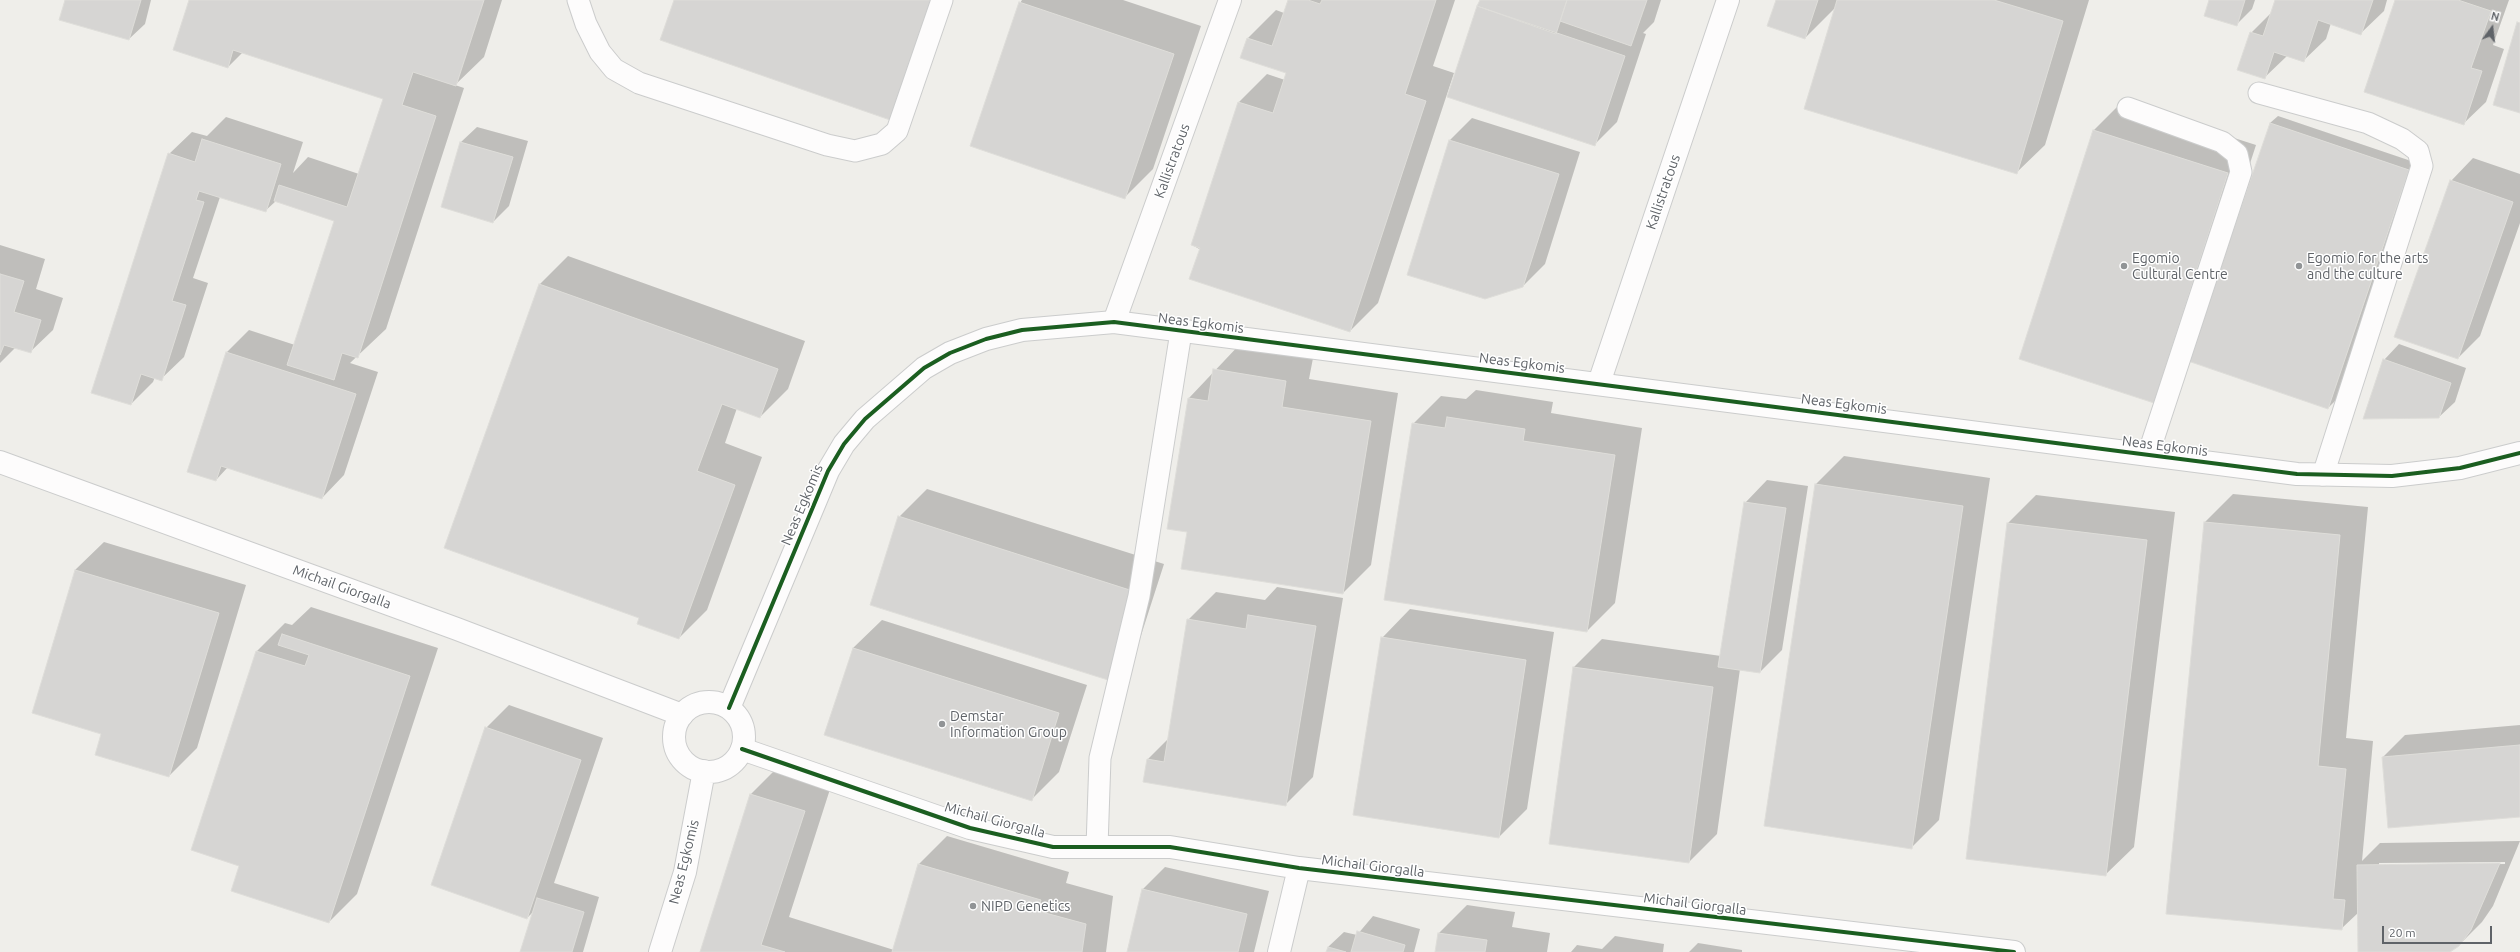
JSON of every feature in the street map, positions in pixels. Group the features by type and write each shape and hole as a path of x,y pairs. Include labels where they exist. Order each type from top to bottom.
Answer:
{"street":[{"name":"Kallistratous","path":"1114,322 1230,0"},
{"name":"Kallistratous","path":"1599,383 1728,0"},
{"name":"Neas Egkomis","path":"729,708 828,471 844,444 865,419 924,368 950,353 986,339 1022,330 1114,322 1181,332 1599,383 2297,474 2392,476 2460,468 2520,453"},
{"name":"Michail Giorgalla","path":"0,462 456,629 682,715"},
{"path":"706,703 717,703 729,708 738,718 743,729 742,749 733,763 724,769 704,771 686,763 677,749 676,729 682,715 694,706 706,703"},
{"name":"Michail Giorgalla","path":"742,749 978,830 1053,847 1170,847 1298,868 2014,952"},
{"name":"Neas Egkomis","path":"660,952 685,872 704,771"},
{"path":"1279,952 1298,868"}],"lane":[{"path":"578,0 586,24 600,52 614,69 620,73 639,83 827,145 855,151 882,144 897,131 942,0"},
{"path":"2259,93 2368,123 2402,139 2418,150 2422,166 2323,475"},
{"path":"2128,108 2222,142 2237,154 2241,172 2148,455"},
{"path":"1097,847 1100,758 1139,596 1181,332"}],"building":[{"path":"65,0 141,0 129,40 59,20"},
{"path":"189,0 484,0 456,86 413,72 402,105 436,116 358,358 342,353 334,380 287,365 334,221 274,201 279,185 347,207 383,99 233,50 228,68 173,50"},
{"path":"674,0 935,0 893,121 660,40"},
{"path":"1288,0 1308,0 1320,4 1322,0 1436,0 1405,94 1426,101 1350,332 1189,279 1200,248 1191,245 1238,102 1273,113 1286,73 1240,58 1247,38 1272,46"},
{"path":"1480,0 1567,0 1556,34 1477,6"},
{"path":"1567,0 1647,0 1631,46 1560,21"},
{"path":"1776,0 1818,0 1805,39 1767,26"},
{"path":"1837,0 1994,0 2063,21 2017,174 1804,109"},
{"path":"2209,0 2245,0 2237,26 2204,16"},
{"path":"2275,0 2373,0 2361,35 2318,20 2304,62 2274,52 2265,79 2237,70 2250,32 2263,36"},
{"path":"2395,0 2458,0 2491,11 2471,68 2482,71 2464,125 2364,92"},
{"path":"1019,2 1174,54 1125,199 970,146"},
{"path":"1477,6 1625,56 1595,146 1447,97"},
{"path":"2517,22 2520,23 2520,113 2493,105"},
{"name":"Egomio for the arts and the culture","path":"2270,123 2409,170 2328,409 2188,361"},
{"name":"Egomio Cultural Centre","path":"2093,130 2228,173 2154,403 2019,359"},
{"path":"202,139 281,164 266,212 199,191 196,200 204,202 172,301 186,305 162,381 141,374 131,405 91,393 168,153 195,162"},
{"path":"1449,140 1559,174 1523,287 1485,299 1407,275"},
{"path":"460,142 513,157 493,223 441,207"},
{"path":"2450,180 2513,202 2458,359 2394,337"},
{"path":"0,274 24,281 14,312 41,320 31,353 4,345 0,355"},
{"path":"539,284 778,369 760,418 722,404 697,471 735,485 679,639 637,624 639,618 444,548"},
{"path":"226,352 356,394 322,499 221,466 216,481 187,472"},
{"path":"2383,359 2451,383 2439,418 2363,419"},
{"path":"1213,369 1286,381 1282,407 1371,421 1343,594 1181,569 1187,532 1167,529 1188,398 1208,401"},
{"path":"1447,417 1525,429 1523,441 1615,455 1587,632 1384,600 1412,423 1445,428"},
{"path":"1815,484 1963,506 1912,849 1764,826"},
{"path":"1744,502 1786,508 1760,673 1718,667"},
{"path":"898,516 1136,592 1108,680 870,605"},
{"path":"2204,522 2340,535 2318,766 2346,769 2333,899 2345,900 2342,930 2166,914"},
{"path":"2007,523 2147,540 2106,876 1966,859"},
{"path":"75,570 219,613 169,777 95,755 101,734 32,713"},
{"path":"1248,615 1316,626 1286,806 1143,782 1147,759 1164,762 1187,619 1246,629"},
{"path":"282,634 410,676 329,923 231,891 239,866 191,850 256,651 305,666 309,655 278,645"},
{"path":"1381,637 1526,660 1499,838 1353,815"},
{"name":"Demstar Information Group","path":"853,648 1059,713 1032,801 824,735"},
{"path":"1573,667 1713,687 1689,863 1549,844"},
{"path":"485,727 581,760 527,919 431,885"},
{"path":"2520,745 2520,817 2388,828 2382,757"},
{"path":"750,794 805,811 761,945 785,952 700,952"},
{"path":"2500,863 2471,930 2459,946 2450,952 2358,952 2357,865"},
{"name":"NIPD Genetics","path":"918,864 1041,900 1038,911 1086,924 1082,952 892,952"},
{"path":"1142,889 1247,914 1238,952 1127,952"},
{"path":"537,898 584,912 572,952 520,952"},
{"path":"1357,931 1405,945 1403,952 1351,952"},
{"path":"1438,933 1487,940 1485,952 1435,952"},
{"path":"1328,947 1346,952 1326,952"}],"cycle path":[{"path":"729,708 828,471 844,444 865,419 924,368 950,353 986,339 1022,330 1114,322 2297,474 2392,476 2460,468 2520,453"},
{"path":"742,749 970,828 1053,847 1170,847 1299,868 2014,952"}],"place":[{"name":"Egomio Cultural Centre","path":"2124,266"},
{"name":"Egomio for the arts and the culture","path":"2299,266"},
{"name":"Demstar Information Group","path":"942,724"},
{"name":"NIPD Genetics","path":"973,906"}]}
